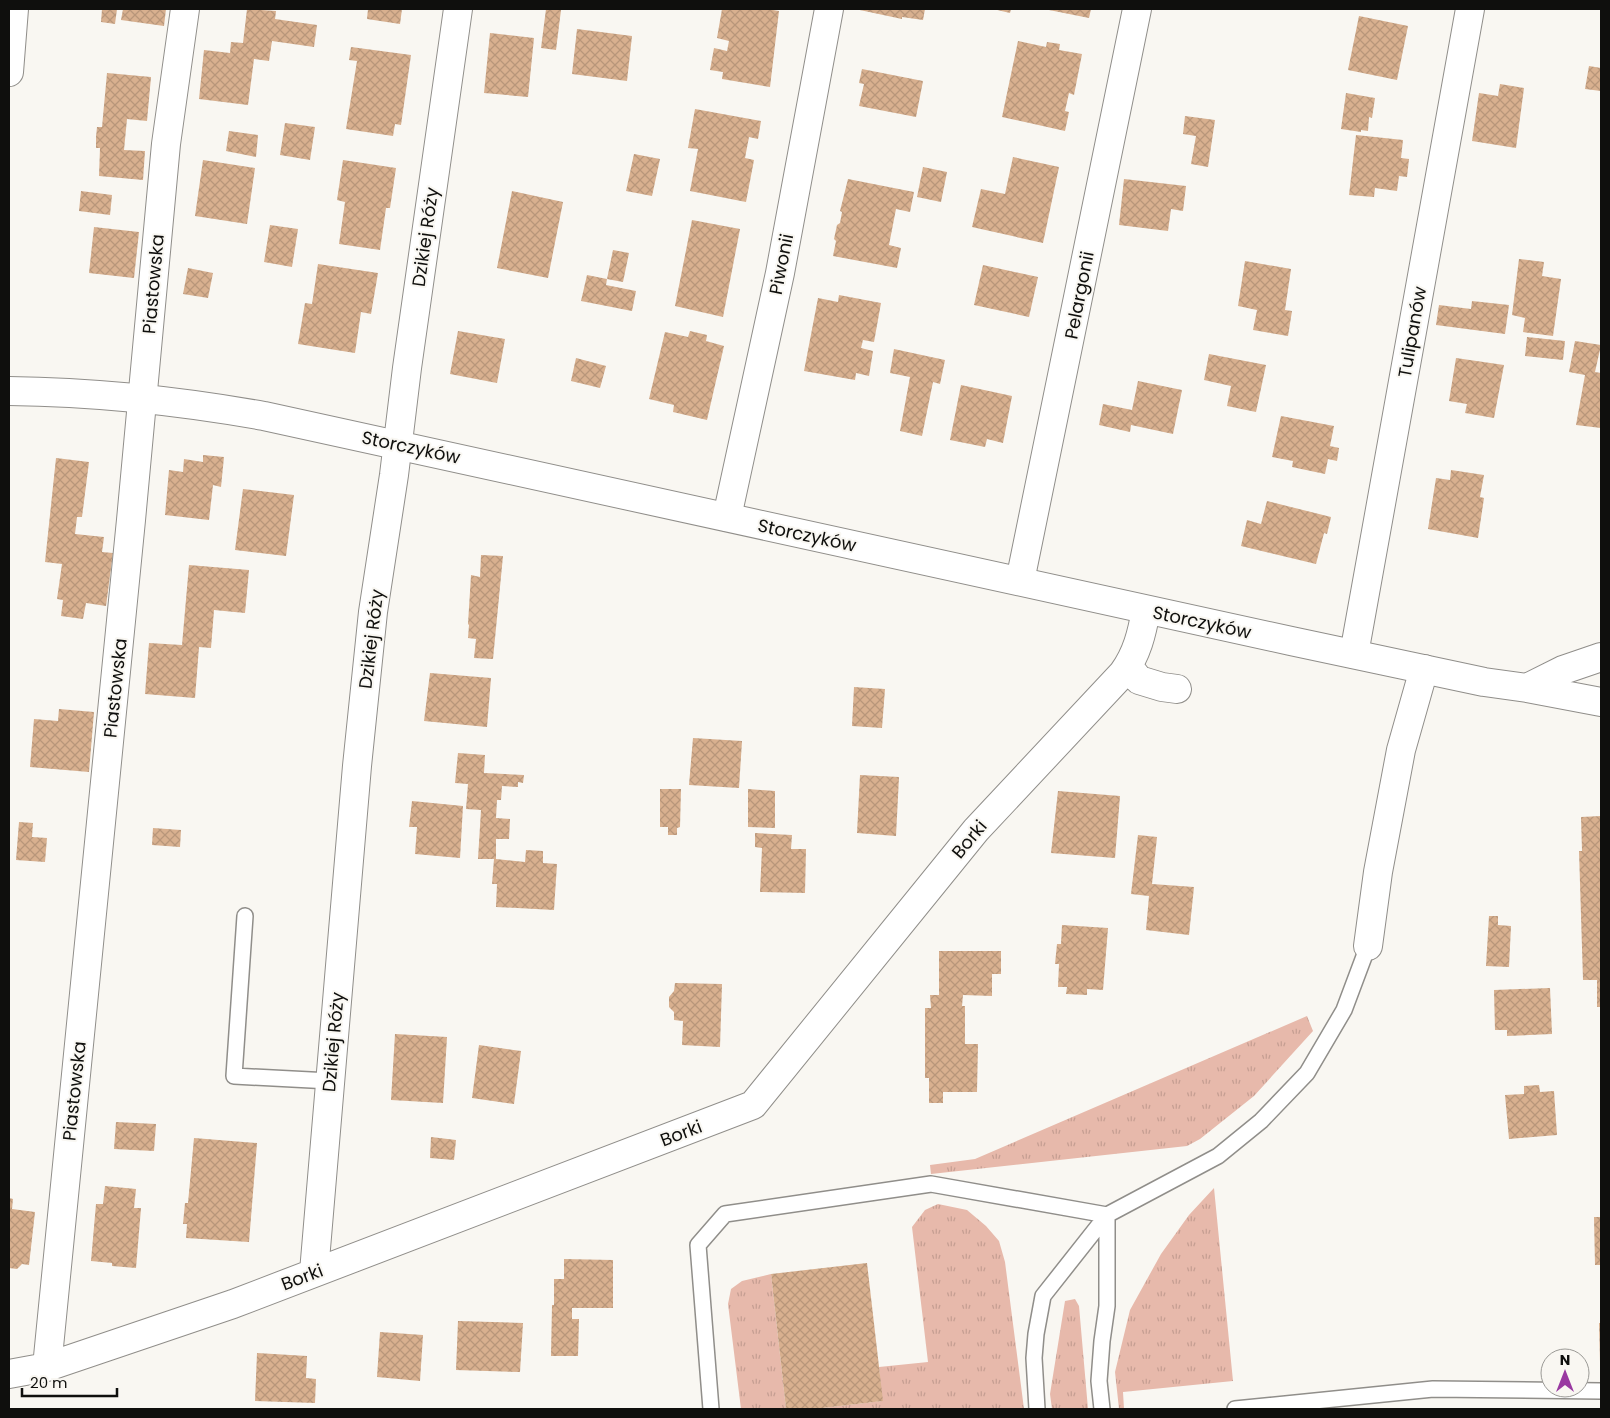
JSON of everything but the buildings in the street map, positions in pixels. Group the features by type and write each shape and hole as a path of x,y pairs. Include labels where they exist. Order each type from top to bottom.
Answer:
{"street":[{"path":"9,72 14,9"},
{"name":"Piastowska","path":"47,1367 132,520 166,144 185,9"},
{"name":"Dzikiej Róży","path":"314,1272 357,766 373,612 394,475 407,368 458,9"},
{"name":"Piwonii","path":"727,517 780,272 829,9"},
{"name":"Pelargonii","path":"1020,581 1136,9"},
{"name":"Tulipanów","path":"1354,654 1470,9"},
{"name":"Storczyków","path":"9,391 94,394 228,409 264,416 1146,610 1484,682 1601,702"},
{"name":"Borki","path":"9,1374 47,1367 233,1304 753,1105 976,830 1128,666 1140,641 1146,610"},
{"path":"1527,688 1563,670 1601,657"},
{"path":"1128,666 1139,680 1162,687 1178,689"},
{"path":"1368,946 1378,872 1401,750 1424,669"}],"lane":[{"path":"245,916 234,1076 330,1081"},
{"path":"1037,1409 1034,1358 1043,1296 1107,1215 1218,1156 1261,1120 1307,1073 1344,1010 1368,946"},
{"path":"711,1409 698,1245 725,1214 931,1184 1107,1215"},
{"path":"1102,1409 1099,1381 1107,1306 1107,1215"},
{"path":"1235,1409 1433,1389 1601,1391"}],"green space":[{"path":"1307,1016 1313,1031 1254,1096 1200,1139 1187,1146 931,1174 930,1165 975,1159"},
{"path":"1214,1188 1233,1381 1123,1392 1124,1409 1119,1409 1115,1372 1130,1310 1161,1254 1189,1215"},
{"path":"938,1204 967,1210 986,1226 999,1241 1005,1262 1024,1409 814,1409 882,1401 879,1367 928,1362 912,1227 925,1210"},
{"path":"771,1274 786,1409 741,1409 728,1304 731,1289 742,1281"},
{"path":"1075,1299 1079,1306 1088,1409 1052,1409 1050,1394 1065,1301"}]}
